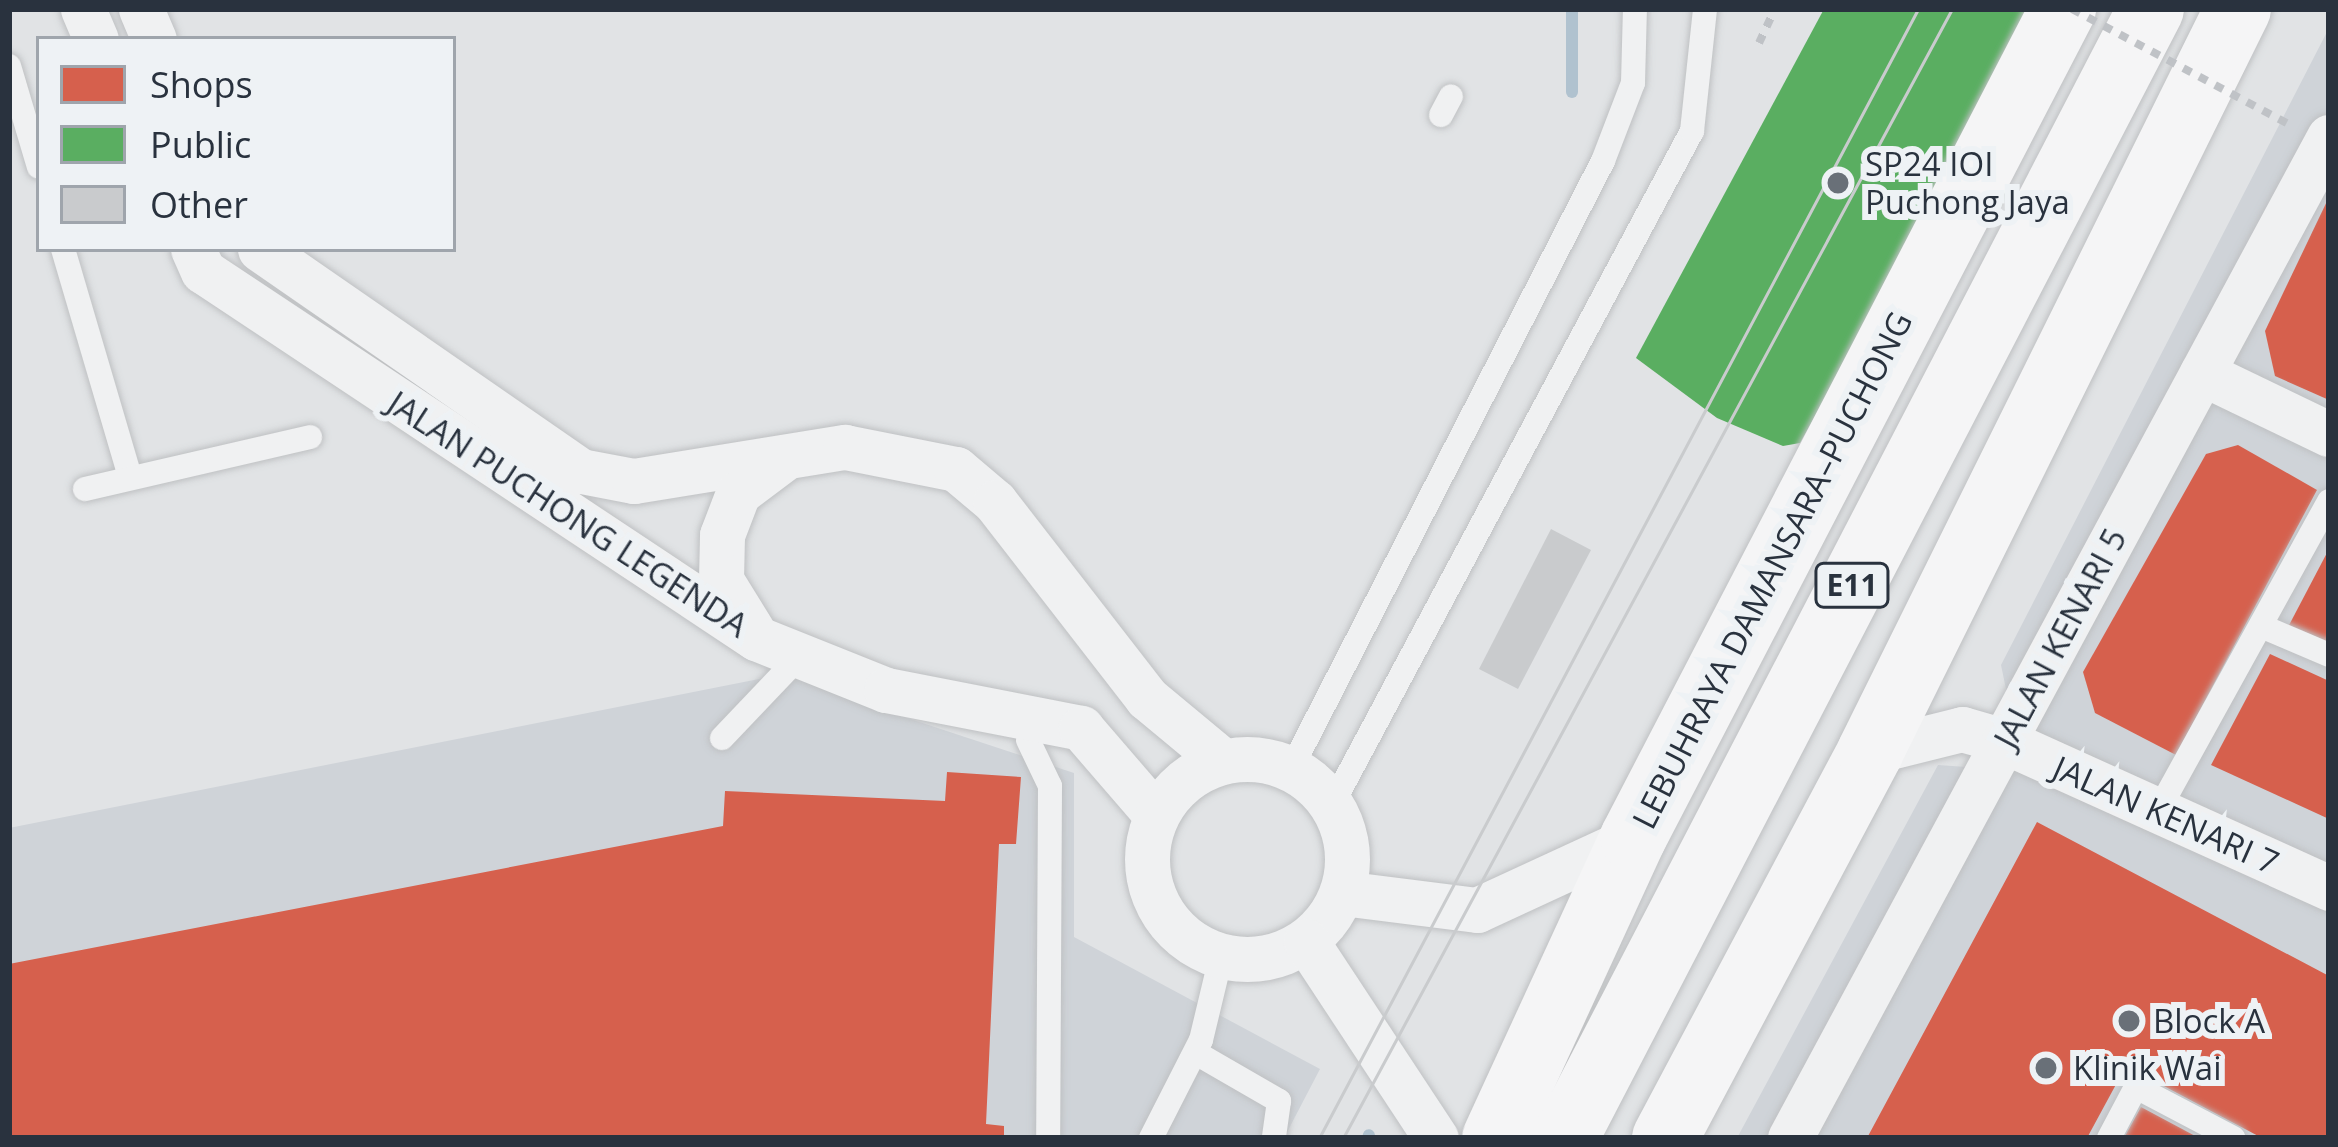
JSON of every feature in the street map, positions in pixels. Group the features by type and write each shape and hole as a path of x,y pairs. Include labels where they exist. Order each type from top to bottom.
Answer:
{"highway":[{"name":"LEBUHRAYA DAMANSARA–PUCHONG","path":"1495,1138 1633,838 2067,9"},
{"path":"1664,1138 1870,752 2238,9"},
{"name":"E11","path":"1565,1138 2148,17"}],"street":[{"name":"JALAN KENARI 5","path":"1790,1138 2202,373 2311,132"},
{"name":"JALAN PUCHONG LEGENDA","path":"194,252 203,271 756,638 886,691 1081,728 1156,814"},
{"name":"JALAN PUCHONG LEGENDA","path":"264,252 581,471 634,481 845,447 956,469 995,502 1147,698 1223,761"},
{"path":"2202,373 2329,434"},
{"path":"756,638 721,580 722,535 738,494 782,460"},
{"name":"JALAN KENARI 7","path":"1870,752 1962,729 2004,741 2329,888"},
{"path":"1223,761 1291,769 1332,805 1344,833 1342,893 1306,940 1265,957 1221,957 1182,935 1154,901 1146,873 1156,814 1196,772 1223,761"},
{"path":"1342,893 1477,910 1633,838"},
{"path":"1306,940 1436,1138"}],"lane":[{"path":"1291,769 1603,161 1633,82 1635,9"},
{"path":"1332,805 1692,130 1705,9"},
{"path":"9,66 36,157"},
{"path":"64,252 130,477"},
{"path":"86,489 310,437"},
{"path":"2158,812 2329,501"},
{"path":"2261,626 2329,656"},
{"path":"722,738 801,655"},
{"path":"1028,740 1050,786 1048,1138"},
{"path":"1150,1138 1196,1053 1221,957"},
{"path":"1196,1053 1279,1101 1274,1138"},
{"path":"2109,1138 2136,1087 2233,1138"}],"path":[{"path":"1759,43 1775,9"},
{"path":"2067,9 2311,132"}],"shaded area":[{"path":"2329,28 2329,1138 1737,1138 1938,765 2023,771 2001,665"},
{"path":"824,666 868,705 1074,773 1074,937 1320,1069 1284,1138 9,1138 9,828"}],"building: Shops":[{"path":"2329,197 2329,400 2275,376 2265,331"},
{"path":"2238,445 2317,490 2176,755 2095,713 2083,672 2206,454"},
{"path":"2329,549 2329,646 2287,629"},
{"path":"2270,654 2329,681 2329,819 2211,765"},
{"path":"947,772 1021,777 1016,844 999,844 986,1124 1004,1126 1004,1138 9,1138 9,964 723,826 725,791 945,801"},
{"name":"Block A","path":"2037,822 2329,976 2329,1138 2262,1138 2126,1066 2087,1138 1867,1138"},
{"path":"2141,1107 2199,1138 2124,1138"}],"building: Public":[{"name":"SP24 IOI Puchong Jaya","path":"1824,9 2044,9 1800,443 1783,446 1717,418 1636,358"}],"building: Other":[{"path":"1551,529 1591,550 1518,689 1479,669"}],"waterway":[{"path":"1572,9 1572,92"}],"tram line":[{"path":"1319,1138 1918,9"},
{"path":"1343,1138 1952,9"}],"place":[{"name":"SP24 IOI Puchong Jaya","path":"1838,183"},
{"name":"Block A","path":"2129,1021"},
{"name":"Klinik Wai","path":"2046,1068"}]}
